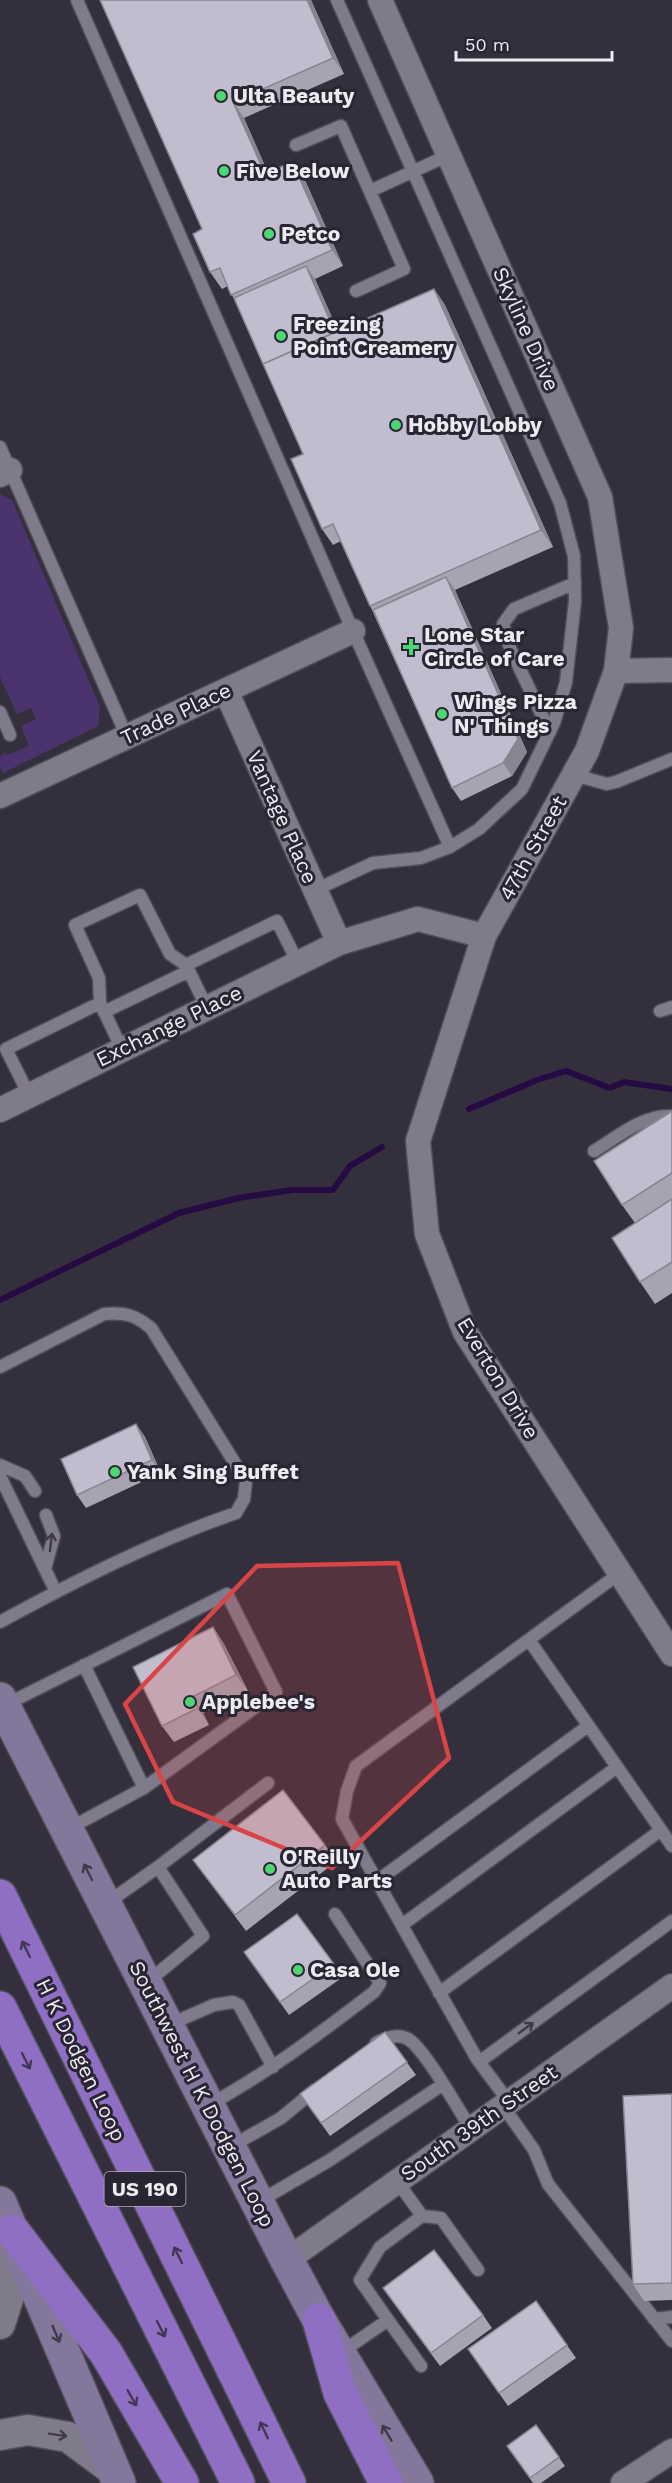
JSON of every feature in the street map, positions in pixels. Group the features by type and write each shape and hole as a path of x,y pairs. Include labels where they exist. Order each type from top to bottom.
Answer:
{"highway":[{"name":"H K Dodgen Loop","path":"0,1896 289,2483"},
{"name":"US 190","path":"0,2008 238,2483"},
{"path":"6,2217 106,2353 182,2483"},
{"path":"319,2320 340,2393 386,2483"}],"main road":[{"name":"Southwest H K Dodgen Loop","path":"2,1702 286,2260 319,2320 417,2483"},
{"path":"6,2217 116,2477"}],"street":[{"name":"Skyline Drive","path":"380,0 600,496 621,628 616,671"},
{"name":"Trade Place","path":"0,796 353,632"},
{"path":"616,671 672,670"},
{"name":"47th Street","path":"484,936 587,751 616,671"},
{"name":"Vantage Place","path":"226,691 339,943"},
{"path":"339,943 418,919 484,936"},
{"name":"Everton Drive","path":"484,936 418,1141 427,1234 465,1332 672,1654"},
{"name":"Exchange Place","path":"0,1110 339,943"},
{"name":"South 39th Street","path":"286,2260 672,1986"},
{"path":"0,2324 10,2293 6,2217"},
{"path":"0,2435 28,2430 68,2437 116,2477"},
{"path":"623,2483 671,2454"}],"lane":[{"path":"77,0 353,632 450,847"},
{"path":"315,890 373,862 421,858 450,847 479,829 522,789 550,732 566,682 575,601 574,556 560,503 337,0"},
{"path":"296,145 341,126 404,269 356,291"},
{"path":"370,191 449,155"},
{"path":"0,447 5,473 128,737"},
{"path":"550,732 510,648 503,624 514,609 575,583"},
{"path":"0,712 10,735"},
{"path":"574,775 607,784 672,759"},
{"path":"122,1050 102,1008 99,978 75,925 140,895 170,954 187,968 207,1008"},
{"path":"29,1095 6,1049 187,968 277,921 298,963"},
{"path":"594,1151 646,1120 662,1115 672,1116"},
{"path":"0,1367 104,1314 123,1312 137,1317 151,1328 246,1481 244,1499 236,1514 205,1524 56,1592 0,1622"},
{"path":"0,1465 25,1476 35,1491"},
{"path":"0,1476 56,1592"},
{"path":"45,1569 54,1536 46,1515"},
{"path":"620,1573 356,1766 347,1791 342,1819 479,2062 534,2150 548,2184 672,2342"},
{"path":"2,1702 84,1665 227,1594 276,1692 144,1788 67,1829"},
{"path":"529,1641 672,1846"},
{"path":"84,1665 144,1788"},
{"path":"377,1881 588,1726"},
{"path":"402,1925 617,1767"},
{"path":"105,1905 268,1783"},
{"path":"439,1993 661,1830"},
{"path":"146,1983 204,1936 158,1867"},
{"path":"207,2105 273,2067 374,1992 380,1983 335,1914"},
{"path":"479,2062 672,1920"},
{"path":"167,2026 214,2005 233,2002 239,2005 273,2067"},
{"path":"367,2048 393,2036 407,2038 422,2053 471,2129"},
{"path":"229,2148 281,2118 326,2080"},
{"path":"257,2202 330,2160 442,2085"},
{"path":"397,2181 422,2216"},
{"path":"422,2366 360,2280 380,2247 422,2216 441,2218 478,2270"},
{"path":"654,2319 672,2318"},
{"path":"339,2354 388,2320"}],"highlighted area":[{"path":"398,1563 449,1758 332,1868 173,1802 125,1704 257,1566"}],"shaded area":[{"path":"0,494 12,500 100,707 98,726 3,773 0,767 0,756 29,746 21,726 36,719 31,708 17,714 0,677"}],"building":[{"path":"100,0 307,0 333,58 233,102 265,174 292,162 332,250 231,295 220,268 210,272 193,234 202,229"},
{"path":"306,266 335,332 263,364 234,298"},
{"name":"Hobby Lobby","path":"434,289 541,530 370,606 333,524 322,529 291,459 303,454 263,364"},
{"path":"446,577 518,739 503,763 452,788 373,610"},
{"path":"672,1111 672,1173 622,1205 594,1161"},
{"path":"672,1199 672,1262 640,1282 612,1238"},
{"path":"136,1424 152,1460 77,1495 61,1459"},
{"name":"Applebee's","path":"213,1627 236,1675 192,1697 198,1708 162,1726 133,1667"},
{"name":"O'Reilly Auto Parts","path":"283,1790 325,1845 235,1915 193,1860"},
{"name":"Casa Ole","path":"297,1914 334,1964 280,2002 244,1952"},
{"path":"385,2032 407,2062 321,2123 300,2094"},
{"path":"672,2094 672,2283 633,2284 623,2096"},
{"path":"434,2250 483,2315 431,2353 383,2288"},
{"path":"536,2301 567,2345 499,2393 468,2349"},
{"path":"536,2425 559,2457 530,2478 507,2446"}],"waterway":[{"path":"469,1109 537,1080 566,1071 610,1088 624,1082 672,1089"},
{"path":"0,1300 179,1213 238,1198 292,1190 333,1190 350,1166 382,1147"}],"place":[{"name":"Ulta Beauty","path":"221,96"},
{"name":"Five Below","path":"224,171"},
{"name":"Petco","path":"269,234"},
{"name":"Freezing Point Creamery","path":"281,336"},
{"name":"Hobby Lobby","path":"396,425"},
{"name":"Lone Star Circle of Care","path":"411,647"},
{"name":"Wings Pizza N' Things","path":"442,714"},
{"name":"Yank Sing Buffet","path":"115,1472"},
{"name":"Applebee's","path":"190,1702"},
{"name":"O'Reilly Auto Parts","path":"270,1869"},
{"name":"Casa Ole","path":"298,1970"}]}
